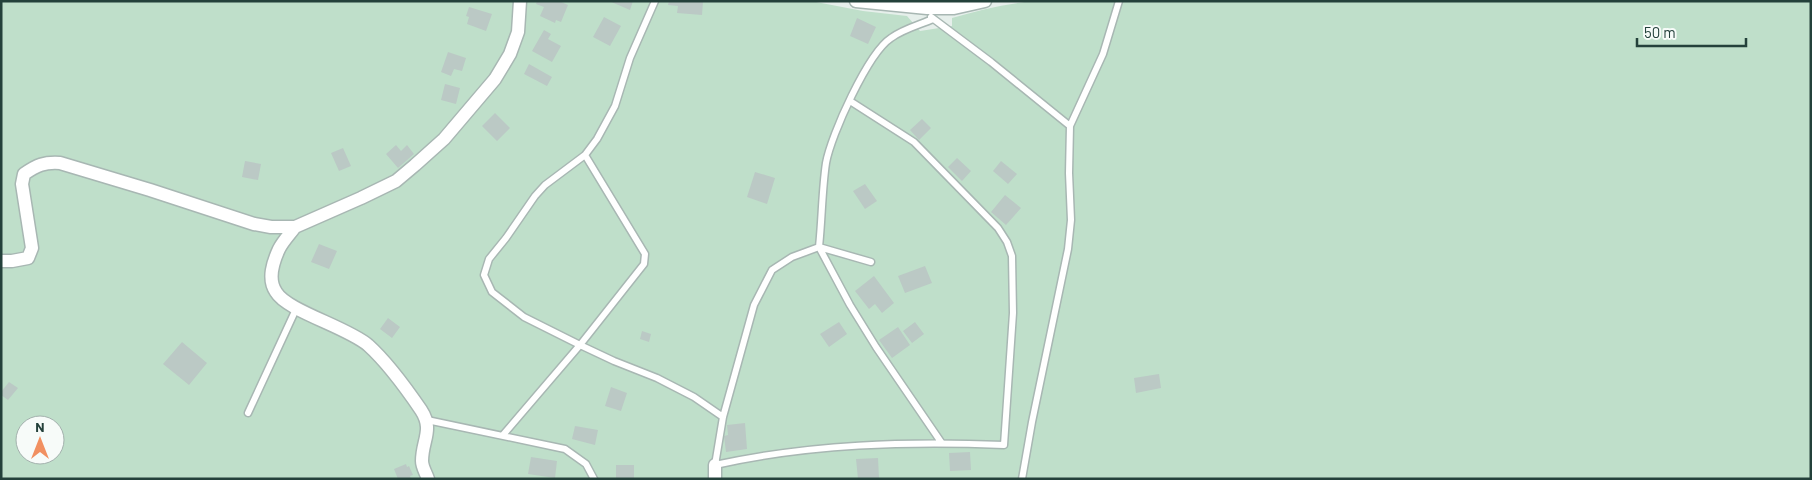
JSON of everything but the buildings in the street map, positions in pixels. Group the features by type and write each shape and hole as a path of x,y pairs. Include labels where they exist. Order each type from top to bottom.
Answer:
{"street":[{"path":"1,261 28,258 32,248 22,184 24,174 47,163 60,163 254,224 271,227 295,227 396,181 444,139 495,79 510,54 518,32 520,1"},
{"path":"856,1 924,8 954,8 985,1"},
{"path":"295,227 280,247 272,266 271,281 275,291 281,298 346,331 367,344 404,387 426,420 428,431 422,463 428,479"},
{"path":"715,466 715,479"}],"lane":[{"path":"655,1 630,58 615,106 597,139 585,155 545,185 535,196 489,259 484,274 492,292 524,317 614,362 658,378 694,397 724,417"},
{"path":"1022,479 1068,249 1071,220 1070,126 1103,54 1119,1"},
{"path":"924,8 933,19 992,62 1070,126"},
{"path":"933,19 905,30 884,44 875,55 850,101 826,162 819,247 850,305 876,347 941,442"},
{"path":"850,101 914,142 998,228 1007,242 1012,256 1014,313 1004,445 941,442 864,444 758,456 715,466 724,417 754,305 772,270 792,257 819,247 871,262"},
{"path":"503,435 580,345 644,264 646,254 585,155"},
{"path":"248,412 297,307"},
{"path":"426,420 565,449 586,464 594,479"}],"green space":[{"path":"1,1 811,1 863,11 907,16 920,31 952,26 952,18 972,12 1033,1 1811,1 1811,479 1,479"}]}
